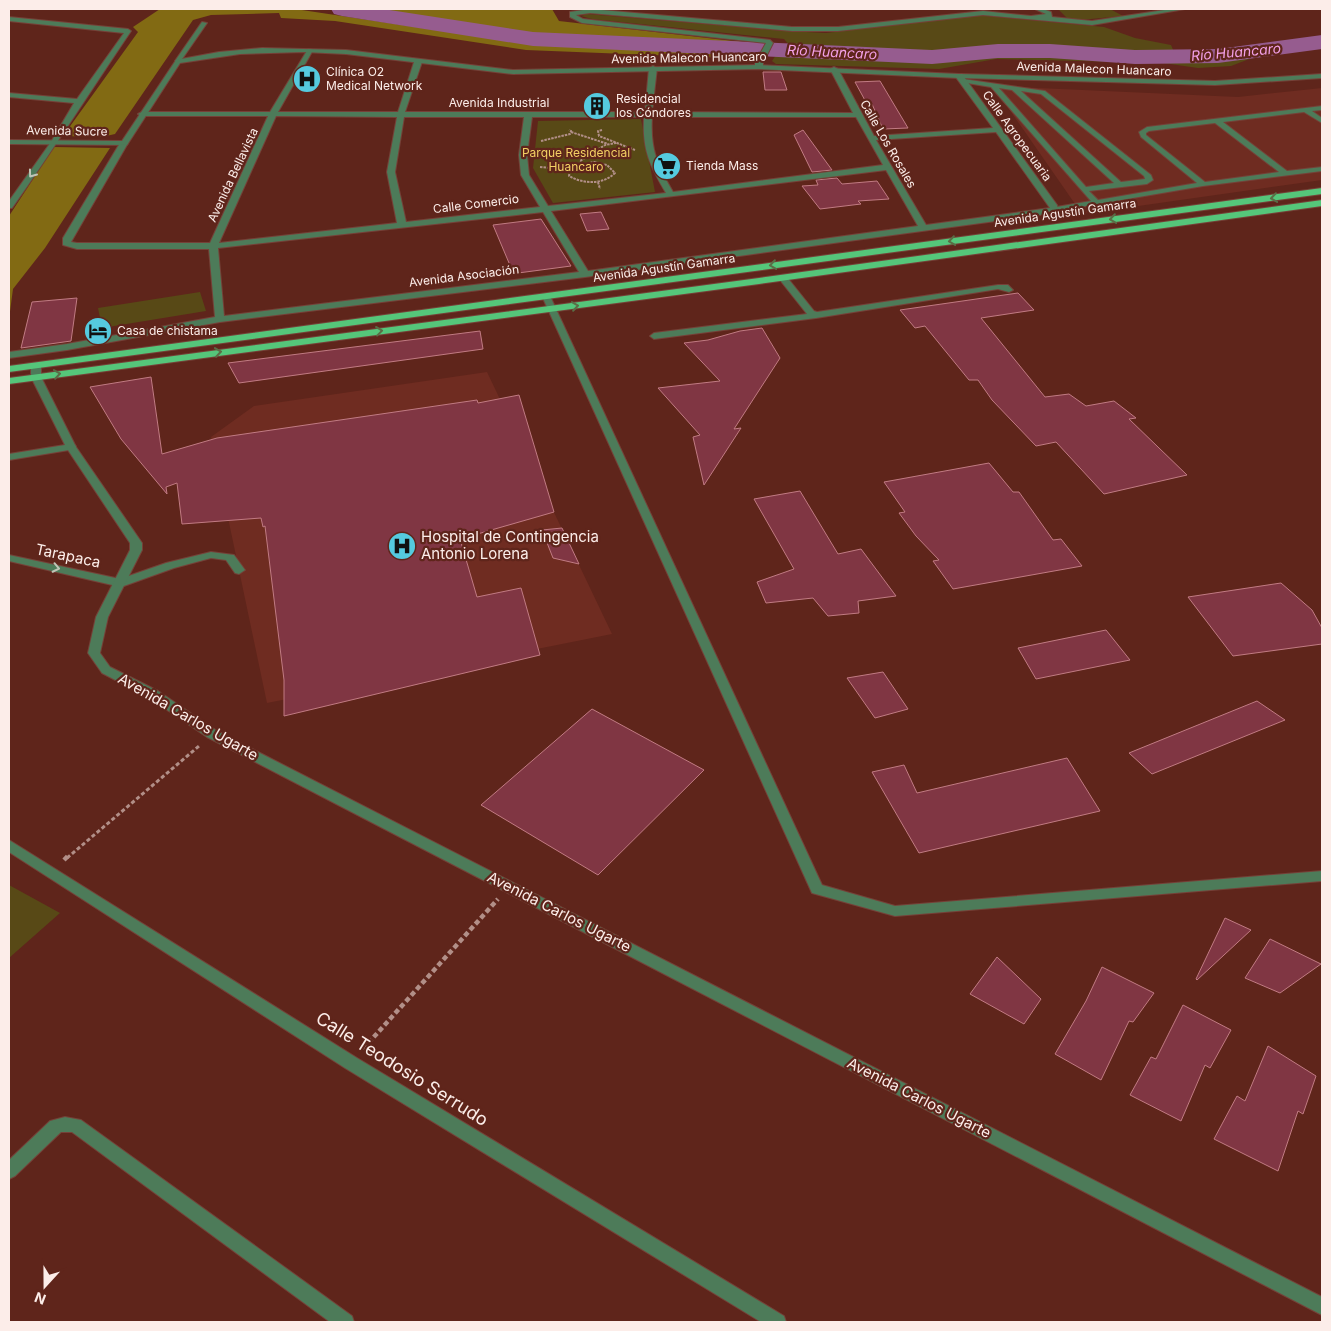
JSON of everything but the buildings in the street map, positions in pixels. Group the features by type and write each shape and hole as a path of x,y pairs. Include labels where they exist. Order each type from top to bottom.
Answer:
{"highway":[{"name":"Avenida Agustín Gamarra","path":"9,381 36,372 546,296 1322,191"},
{"name":"Avenida Agustín Gamarra","path":"9,370 36,372 552,309 1322,203"},
{"path":"803,261 813,273"}],"street":[{"path":"1038,9 1049,13 1049,16 1042,18"},
{"path":"759,65 770,43 755,38 582,21 573,17 572,13 590,11 818,30 983,12 1092,23 1182,9"},
{"path":"9,19 128,31 79,101 55,142 9,206"},
{"name":"Avenida Malecon Huancaro","path":"178,61 254,51 310,50 346,52 473,70 513,72 759,65 961,78 1215,83 1254,82 1322,76"},
{"name":"Avenida Bellavista","path":"220,319 213,246 273,114 310,50"},
{"path":"124,143 178,61"},
{"path":"402,225 391,172 401,114 418,62"},
{"path":"653,68 649,115 649,150 655,167 671,195"},
{"name":"Calle Los Rosales","path":"834,69 856,115 872,138 924,228"},
{"name":"Calle Agropecuaria","path":"961,78 1054,206 1054,210"},
{"path":"9,95 79,101"},
{"name":"Avenida Industrial","path":"142,114 856,115"},
{"path":"528,114 523,154 525,175 585,274"},
{"path":"872,138 998,130"},
{"name":"Avenida Sucre","path":"9,142 124,143"},
{"name":"Calle Comercio","path":"124,143 66,238 66,243 78,246 213,246 671,195 889,167"},
{"name":"Avenida Asociación","path":"9,355 67,347 220,319 585,274 1054,210"},
{"name":"Avenida Carlos Ugarte","path":"36,372 71,448 136,543 136,550 102,617 94,653 106,670 153,694 212,734 1322,1306"},
{"path":"9,457 71,448"},
{"path":"121,582 170,565 211,555 230,558 239,570"},
{"name":"Tarapaca","path":"9,558 121,582"},
{"name":"Calle Teodosio Serrudo","path":"9,845 351,1063 777,1322"},
{"path":"9,1171 56,1126 65,1124 75,1125 345,1322"}],"lane":[{"path":"178,61 204,23"},
{"path":"961,78 1043,92 1147,175 1149,180 1084,189"},
{"path":"992,84 1096,203"},
{"path":"1013,87 1120,185"},
{"path":"1203,184 1143,136 1142,132 1147,129 1322,108"},
{"path":"1305,110 1322,121"},
{"path":"1217,121 1286,174"},
{"path":"1054,210 1203,184 1322,169"},
{"path":"783,278 811,313 816,315"},
{"path":"654,336 816,315 998,287 1005,287 1009,290"},
{"path":"546,296 817,889 895,911 1322,876"}],"path":[{"path":"568,130 608,144"},
{"path":"604,130 598,131 599,136 643,152"},
{"path":"540,142 571,132"},
{"path":"542,175 537,167 570,170 580,164 580,161 608,144 616,142"},
{"path":"570,170 569,176 577,180 598,182 610,178 615,173 614,169 603,164 580,164"},
{"path":"598,182 602,196"},
{"path":"50,872 212,734"},
{"path":"351,1063 509,887"}],"shaded area":[{"path":"160,9 295,9 524,43 759,54 752,59 526,50 335,21 281,18 279,13 211,15 193,20 115,134 102,137 63,136 138,32 133,27"},
{"path":"376,9 552,9 559,21 768,45 767,47 545,36"},
{"path":"993,86 1238,97 1322,88 1322,180 1082,214"},
{"path":"54,147 110,148 45,248 13,289 9,319 9,216"},
{"name":"Hospital de Contingencia Antonio Lorena","path":"487,372 612,634 267,703 211,437 254,406"}],"green space":[{"path":"1058,9 1110,9 1123,16 1080,20 1067,18"},
{"path":"587,14 826,33 976,15 1104,27 1135,38 1171,45 1174,52 1129,53 1001,47 932,54 790,46 784,39 592,19 581,16"},
{"path":"778,52 942,59 998,53 1040,53 1150,60 1219,58 1253,54 1252,58 1231,66 1198,68 1163,63 996,59 939,69 776,64 772,61"},
{"name":"Parque Residencial Huancaro","path":"641,119 655,192 553,203 533,168 538,121"},
{"path":"200,292 206,311 102,328 98,308"},
{"path":"9,885 60,913 9,958"}],"waterway":[{"name":"Río Huancaro","path":"342,9 533,39 932,57 998,51 1050,51 1135,57 1218,56 1322,42"}],"place":[{"name":"Clínica O2 Medical Network","path":"307,79"},
{"name":"Residencial los Cóndores","path":"597,106"},
{"name":"Tienda Mass","path":"667,166"},
{"name":"Casa de chistama","path":"98,331"},
{"name":"Hospital de Contingencia Antonio Lorena","path":"402,546"}]}
